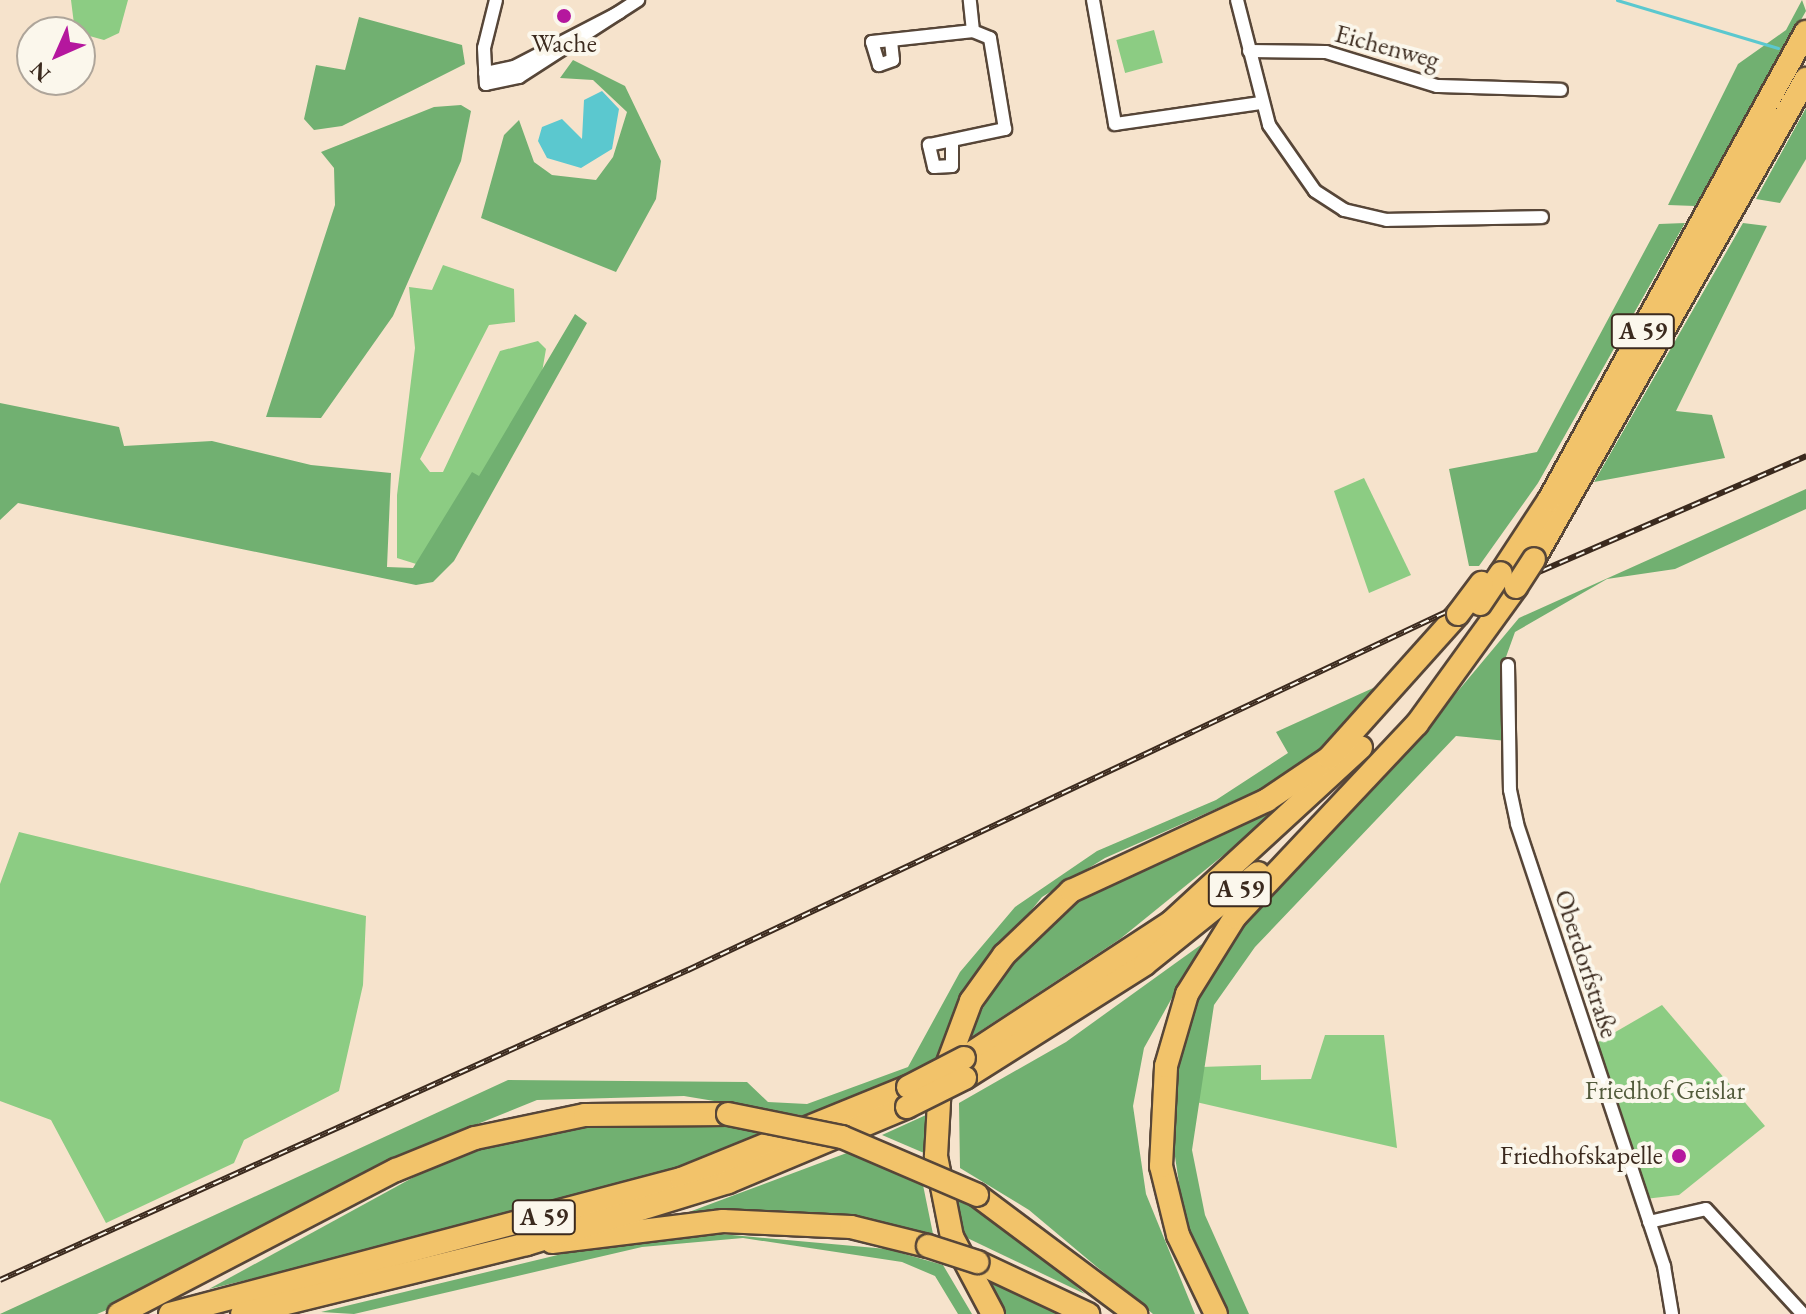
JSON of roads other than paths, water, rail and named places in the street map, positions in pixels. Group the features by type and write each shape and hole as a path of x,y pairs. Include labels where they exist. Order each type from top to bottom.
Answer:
{"highway":[{"name":"A 59","path":"242,1314 527,1244 728,1182 907,1097 1100,996 1234,895 1356,781 1496,591 1716,200 1806,32"},
{"name":"A 59","path":"1496,591 1534,559 1729,222 1806,79"},
{"path":"1216,1314 1178,1235 1161,1166 1166,1066 1187,994 1235,917 1385,762 1496,591"},
{"path":"993,1314 952,1237 936,1156 940,1084 971,1001 1004,955 1071,891 1303,778 1349,742 1421,662 1443,643 1469,630"},
{"name":"A 59","path":"964,1068 1113,964 1215,886 1338,772 1443,643"},
{"name":"A 59","path":"170,1314 681,1179 907,1097"},
{"path":"119,1314 396,1170 475,1138 585,1115 728,1114 842,1137 977,1195 1136,1314"},
{"path":"527,1244 723,1221 851,1227 977,1262 1088,1314"}],"street":[{"path":"496,0 485,78 554,50 638,0"},
{"path":"970,0 973,31"},
{"path":"1093,0 1115,124 1261,103"},
{"path":"1237,0 1261,103 1294,171 1344,210 1387,220 1542,217"},
{"path":"891,41 973,31 990,38 1005,129 952,141"},
{"name":"Eichenweg","path":"1249,51 1326,52 1437,86 1561,90"},
{"name":"Oberdorfstraße","path":"1508,665 1517,824 1649,1222 1672,1314"},
{"path":"1649,1222 1706,1209 1803,1314"}],"water":[{"path":"602,91 619,109 612,149 581,168 547,158 538,141 542,127 562,119 582,139 584,100"}],"waterway":[{"path":"1617,0 1778,48"}],"railway":[{"path":"0,1280 688,970 1444,613 1806,456"}],"place":[{"name":"Wache","path":"564,16"},
{"name":"Friedhofskapelle","path":"1679,1156"}],"park label":[{"name":"Friedhof Geislar","path":"1665,1091"}]}
